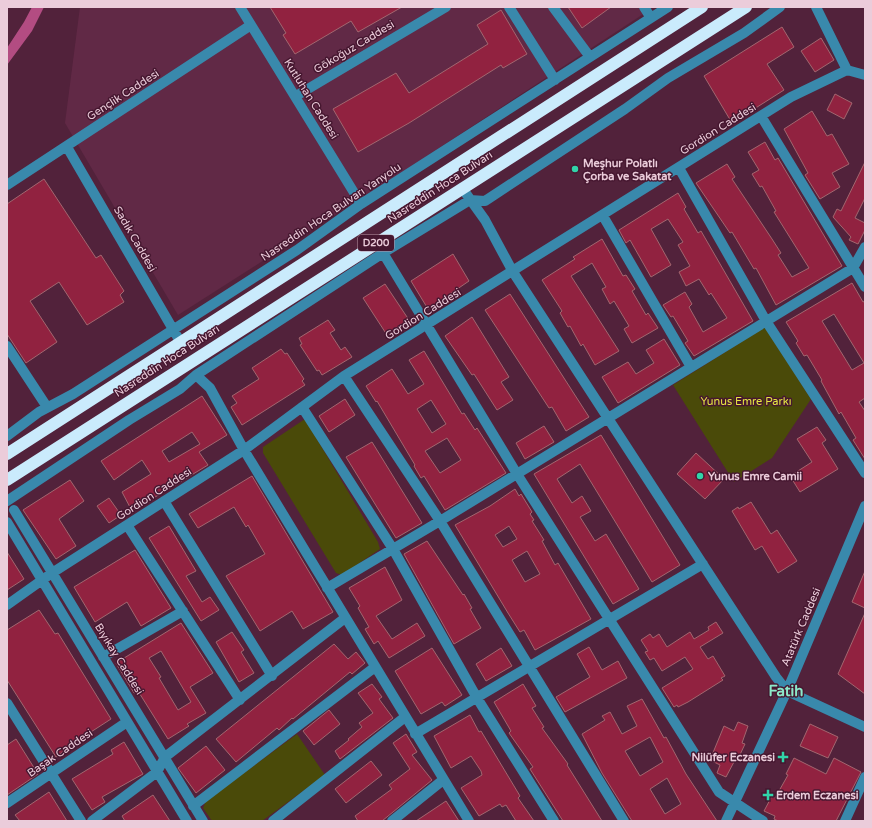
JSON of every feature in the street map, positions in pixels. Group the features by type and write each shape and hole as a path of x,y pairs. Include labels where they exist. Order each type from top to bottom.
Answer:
{"highway":[{"name":"Nasreddin Hoca Bulvarı","path":"7,454 702,7"},
{"name":"Nasreddin Hoca Bulvarı","path":"7,480 380,248 462,188 746,7"}],"street":[{"name":"Kutluhan Caddesi","path":"240,7 361,204"},
{"path":"509,7 555,80"},
{"path":"553,7 590,57"},
{"path":"644,7 651,18"},
{"name":"Nasreddin Hoca Bulvarı Yanyolu","path":"7,436 47,407 73,394 173,330 297,250 361,204 668,7"},
{"path":"7,501 129,420 180,389 196,375 380,248 470,200 486,201 625,109 668,78 744,33 780,7"},
{"path":"816,7 847,70 865,75"},
{"name":"Gökoğuz Caddesi","path":"296,96 443,8"},
{"name":"Gençlik Caddesi","path":"7,185 251,25"},
{"name":"Gordion Caddesi","path":"7,605 52,573 244,450 344,376 427,326 791,97 847,70"},
{"path":"761,116 865,287"},
{"name":"Sadık Caddesi","path":"67,147 181,343"},
{"path":"679,168 766,321 865,473"},
{"path":"462,188 486,220 513,272 787,691 865,727"},
{"path":"602,216 691,367"},
{"path":"327,588 440,521 853,268 865,246"},
{"path":"380,248 517,474 719,792 763,821"},
{"path":"7,346 47,407"},
{"path":"196,375 210,388 244,450 469,821"},
{"path":"344,376 440,521 624,821"},
{"path":"302,407 393,549 477,698 554,821"},
{"path":"164,502 272,676"},
{"name":"Atatürk Caddesi","path":"726,821 787,691 865,506"},
{"name":"Bıyıkay Caddesi","path":"14,510 203,821"},
{"path":"7,522 41,581 187,821"},
{"path":"127,525 240,700"},
{"path":"416,734 703,564"},
{"path":"103,657 183,611"},
{"path":"92,821 157,772 165,757 272,676 345,618"},
{"path":"193,806 375,668"},
{"path":"7,703 81,821"},
{"path":"273,821 405,717"},
{"name":"Başak Caddesi","path":"7,803 127,722"},
{"path":"846,821 865,777"},
{"path":"392,821 443,780"}],"shaded area":[{"path":"32,7 44,7 32,31 7,65 7,48"},
{"path":"80,7 654,7 410,167 178,315 65,123"}],"green space":[{"name":"Yunus Emre Parkı","path":"765,327 811,399 772,458 734,482 673,385"},
{"path":"305,419 378,542 380,549 342,575 336,573 263,453 263,447"},
{"path":"297,734 325,775 262,821 212,821 203,808 206,801"}],"building":[{"path":"270,7 402,7 358,32 351,21 295,54 283,35 286,33"},
{"path":"568,7 611,7 582,28"},
{"path":"501,10 527,54 503,68 501,65 409,123 358,152 333,109 396,73 409,93 488,44 477,25"},
{"path":"782,27 794,47 767,64 784,90 732,123 704,76"},
{"path":"821,38 834,60 815,72 801,51"},
{"path":"835,94 852,103 844,119 827,110"},
{"path":"812,111 827,136 832,134 849,164 832,173 840,187 820,199 805,175 808,173 784,129"},
{"path":"765,142 775,160 778,158 842,266 776,305 756,268 754,269 732,232 730,233 696,183 727,164 735,177 732,179 781,253 778,255 792,277 809,268 774,212 776,211 762,186 760,187 752,174 759,170 748,152"},
{"path":"865,162 865,198 855,218 865,223 865,230 858,244 849,240 851,237 833,217 837,209 841,211"},
{"path":"44,179 96,258 101,255 124,291 120,295 124,302 87,325 59,282 30,301 57,342 26,363 7,334 7,204"},
{"path":"678,193 686,207 684,209 698,233 701,231 753,321 694,356 685,343 688,341 673,316 671,317 663,305 685,292 692,304 689,307 703,332 727,318 711,293 709,295 699,279 686,286 679,272 690,266 678,245 683,242 668,219 651,229 671,265 651,277 630,240 626,243 619,230"},
{"path":"602,239 623,276 626,275 635,289 632,291 646,315 648,313 658,328 632,343 624,329 629,326 614,301 610,304 602,289 606,287 592,263 571,276 619,351 595,365 583,344 581,346 570,326 568,327 560,313 562,311 542,280 575,259 573,257"},
{"path":"453,254 469,281 428,309 411,281"},
{"path":"852,283 863,302 865,301 865,398 859,402 865,411 865,459 853,440 856,438 841,412 839,414 821,381 822,380 807,355 804,356 796,343 798,341 786,322","holes":["834,314 864,363 852,370 822,321"]},
{"path":"385,284 409,320 387,335 363,298"},
{"path":"510,294 589,417 566,431 552,407 549,408 485,310"},
{"path":"472,317 509,377 501,382 513,400 497,410 474,374 472,375 445,336"},
{"path":"328,320 335,330 330,333 341,350 345,347 352,357 322,375 319,370 317,371 300,345 302,344 299,338"},
{"path":"664,339 680,365 618,403 602,377 628,362 636,374 654,363 646,350"},
{"path":"281,349 285,354 287,353 304,379 302,381 305,385 242,425 231,407 237,403 232,396 259,379 252,368"},
{"path":"424,351 462,414 464,413 475,430 477,428 506,473 445,510 424,476 421,478 414,466 415,465 377,401 376,402 366,386 392,369 408,394 424,384 409,360","holes":["431,400 446,424 432,433 417,409","447,438 461,460 440,473 425,451"]},
{"path":"202,396 227,435 199,452 208,465 132,511 122,492 151,474 142,460 114,480 101,461","holes":["192,432 200,444 169,462 162,451"]},
{"path":"345,399 355,415 329,432 319,416"},
{"path":"544,426 554,442 525,459 516,443"},
{"path":"817,427 826,440 822,443 838,469 800,492 790,476 812,462 797,439"},
{"path":"601,435 680,565 652,582 580,464 557,479 572,503 582,496 591,511 580,517 595,541 606,534 639,589 613,604 534,474"},
{"path":"372,442 422,523 396,538 346,457"},
{"name":"Yunus Emre Camii","path":"696,453 724,479 705,499 677,474"},
{"path":"252,476 333,612 303,629 292,611 260,631 226,576 265,554 248,525 246,527 234,507 198,528 189,514"},
{"path":"70,480 84,501 59,519 76,546 56,559 23,510"},
{"path":"515,489 519,496 521,494 532,512 530,514 534,520 532,521 544,540 542,541 555,565 558,563 591,619 535,650 524,630 520,632 455,525 490,506","holes":["509,526 517,539 503,547 495,535","527,551 540,574 525,582 512,560"]},
{"path":"109,498 121,515 109,523 97,506"},
{"path":"751,502 771,534 777,530 797,561 778,573 762,546 755,550 732,511"},
{"path":"169,526 196,571 186,576 202,602 210,597 219,610 201,621 149,538"},
{"path":"427,541 463,595 464,594 472,608 470,609 481,628 454,644 404,554"},
{"path":"135,550 171,608 141,626 127,602 95,622 74,587"},
{"path":"7,552 24,579 7,590"},
{"path":"385,567 402,600 376,616 392,639 417,623 425,636 389,658 378,641 374,644 365,629 369,627 358,608 360,606 349,588"},
{"path":"865,571 865,608 852,602"},
{"path":"39,610 55,634 58,633 111,719 56,757 7,680 7,630"},
{"path":"865,613 865,694 838,674"},
{"path":"716,622 723,633 700,647 708,659 713,656 725,676 721,678 723,680 688,702 678,707 677,705 674,707 662,688 693,669 685,657 662,671 654,658 650,660 645,652 648,651 641,640 650,634 653,638 659,634 667,647 690,632 694,639 709,630 708,627"},
{"path":"181,623 213,673 190,687 206,713 187,724 189,726 168,739 138,691 134,693 116,663","holes":["161,651 191,702 178,710 159,678 161,677 149,658"]},
{"path":"232,632 244,650 241,652 254,673 239,682 216,642"},
{"path":"334,644 348,659 356,652 365,663 352,674 350,672 279,730 277,728 236,762 216,739"},
{"path":"589,647 602,670 618,661 627,678 565,712 556,697 590,677 577,654"},
{"path":"432,648 462,695 445,706 442,702 421,714 395,671"},
{"path":"501,648 512,666 486,681 476,664"},
{"path":"372,684 382,697 379,699 393,718 340,759 335,751 362,727 359,723 373,713 358,693"},
{"path":"523,684 536,706 532,708 544,727 542,728 568,764 567,765 602,821 563,821 530,769 533,767 509,733 511,731 494,702"},
{"path":"642,699 664,738 666,737 686,774 717,821 632,821 602,773 582,734 605,720 602,716 610,712 622,734 637,726 627,706","holes":["650,737 663,762 640,776 625,751","667,778 681,804 665,814 650,789"]},
{"path":"329,710 340,724 314,745 303,731"},
{"path":"470,715 479,732 481,731 520,796 518,798 534,821 516,821 506,805 502,807 500,804 479,816 461,788 482,775 481,771 471,756 451,768 434,736"},
{"path":"738,722 748,726 742,743 745,744 737,761 735,760 726,777 717,773 720,765 710,760 724,726 734,731"},
{"path":"810,724 838,737 828,758 800,746"},
{"path":"406,734 417,752 412,755 432,780 382,821 358,821 355,816 392,789 389,785 410,769 393,743"},
{"path":"16,739 38,774 7,795 7,745"},
{"path":"124,742 143,774 102,797 105,802 92,810 72,779 113,754 111,750"},
{"path":"206,746 225,770 196,793 178,768"},
{"path":"794,758 826,774 834,758 861,772 836,821 778,821 774,819 775,816 764,811 772,796 775,798 788,775 786,774"},
{"path":"371,761 382,775 346,803 335,789"},
{"path":"49,792 67,821 20,821 15,815"},
{"path":"153,795 170,821 125,821 122,816"},
{"path":"446,801 459,821 416,821"}],"place":[{"name":"Meşhur Polatlı Çorba ve Sakatat","path":"575,169"},
{"name":"Yunus Emre Camii","path":"700,476"},
{"name":"Nilüfer Eczanesi","path":"783,757"},
{"name":"Erdem Eczanesi","path":"768,795"}],"district":[{"name":"Fatih","path":"786,691"}]}
